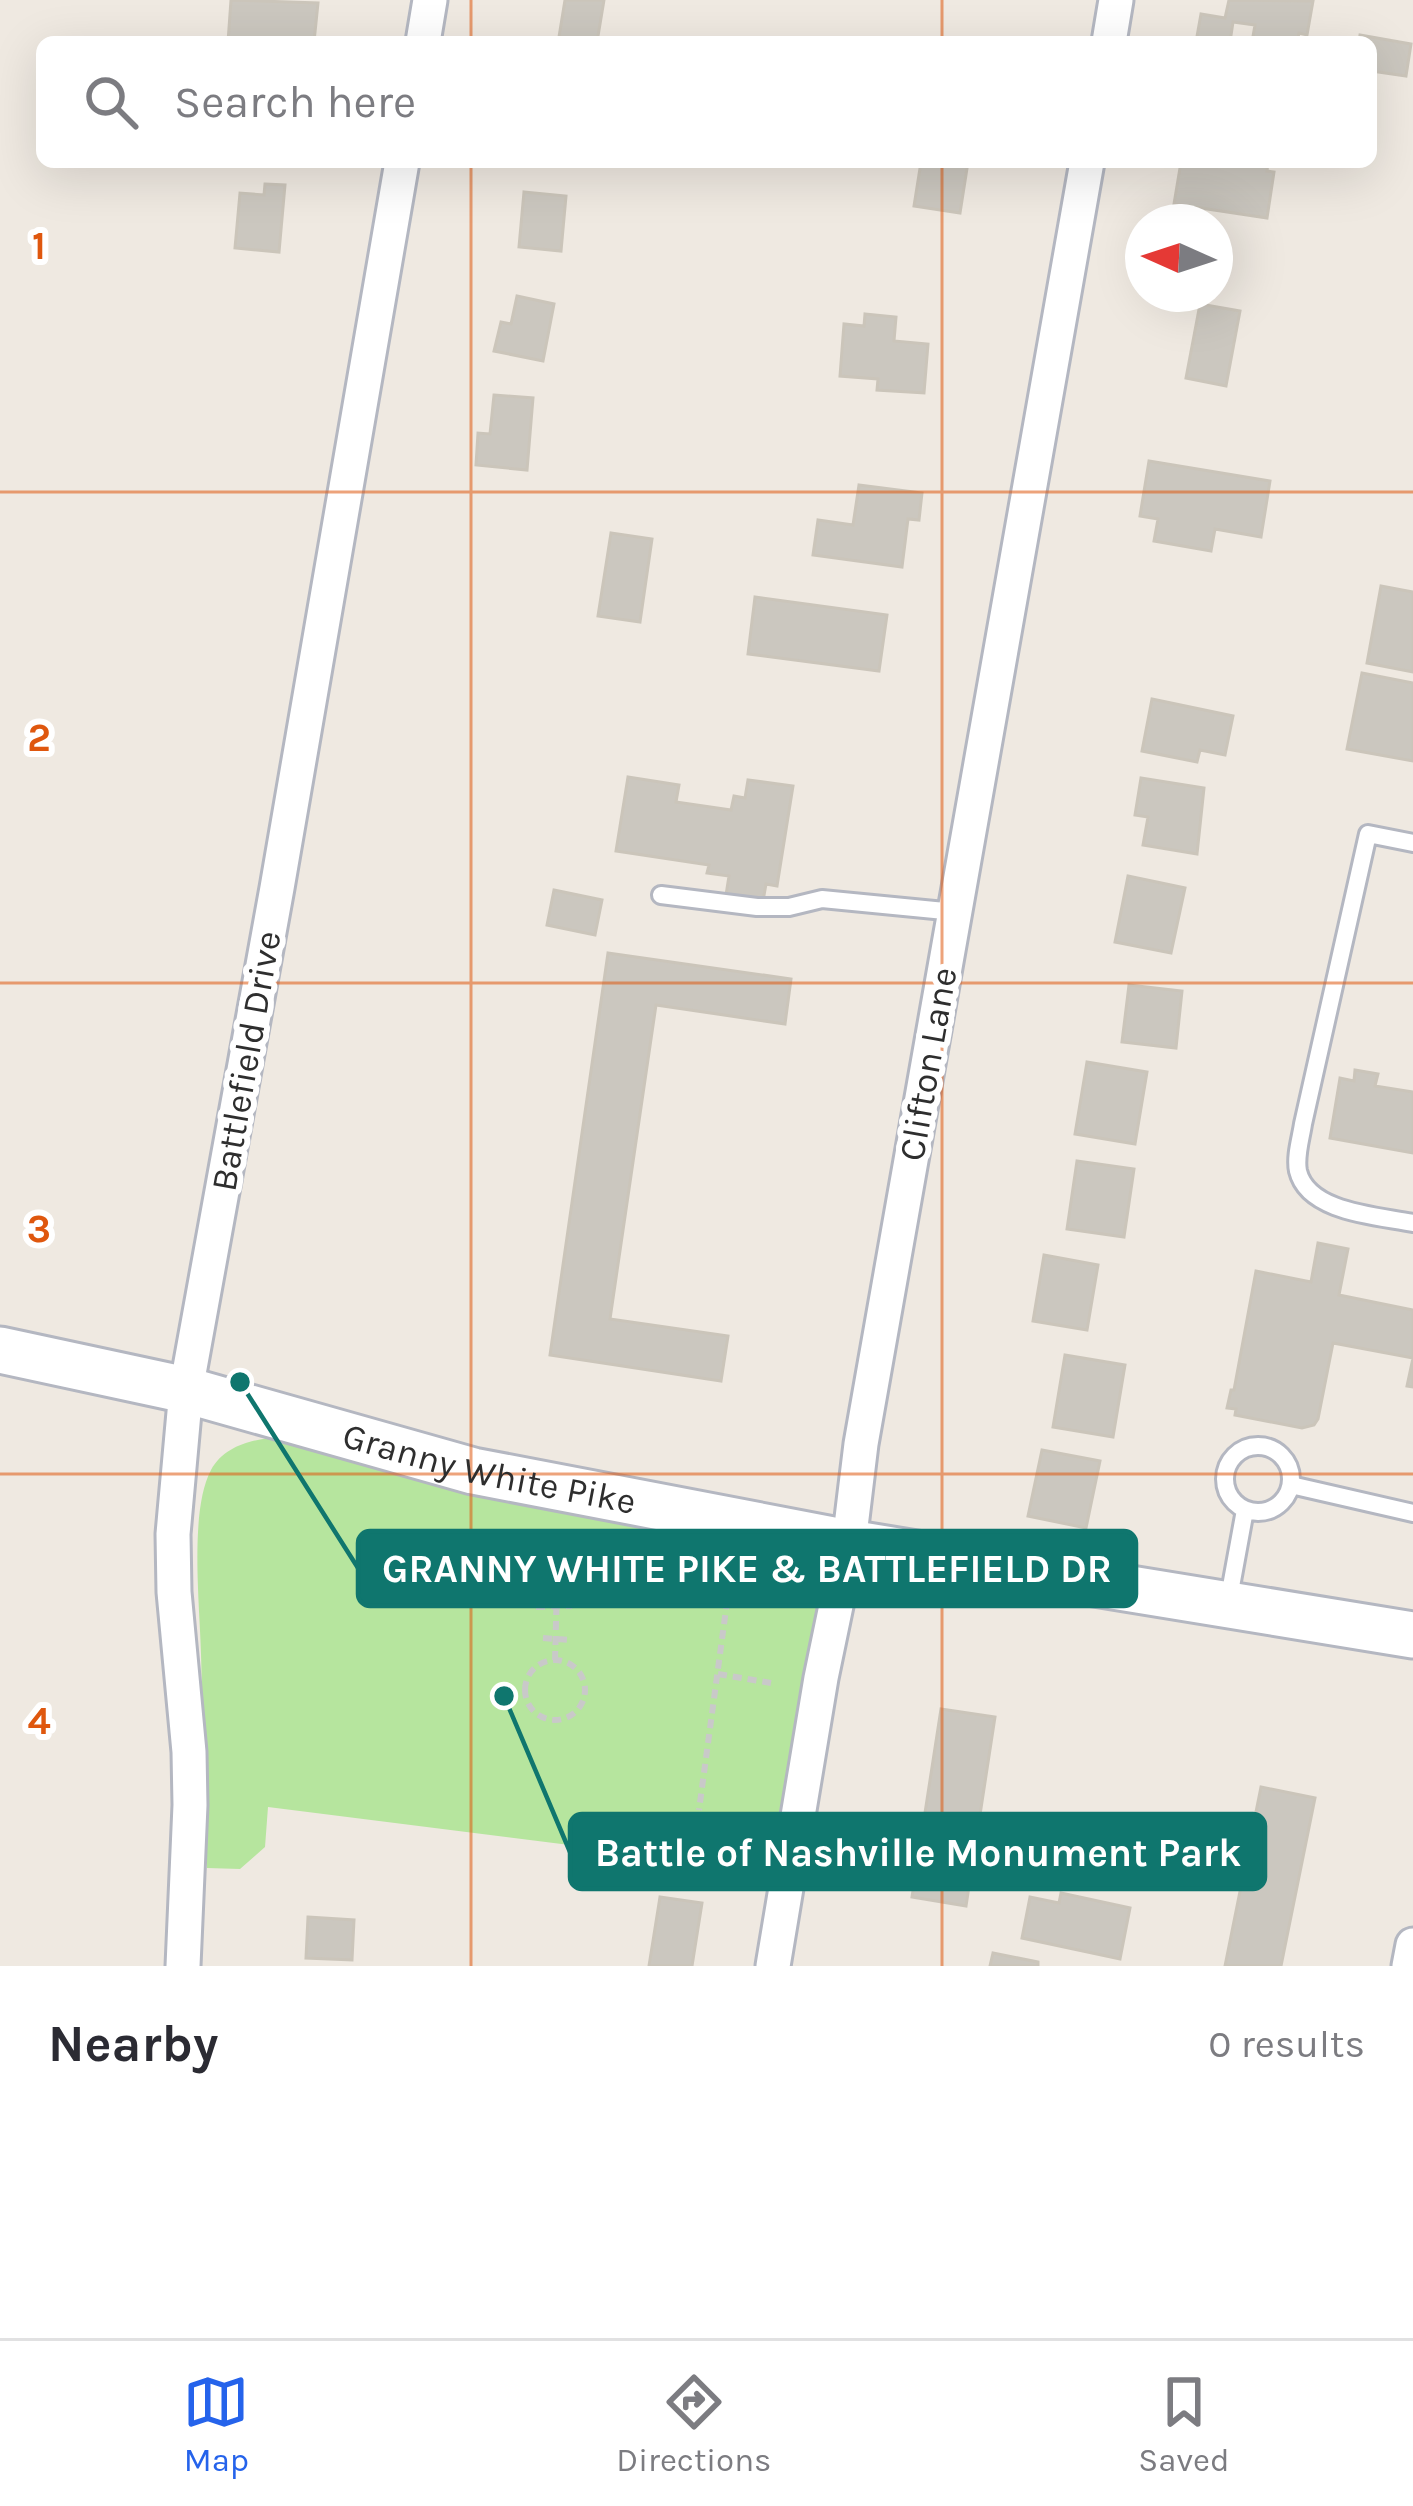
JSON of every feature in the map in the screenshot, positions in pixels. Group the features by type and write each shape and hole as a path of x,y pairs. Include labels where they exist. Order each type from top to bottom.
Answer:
{"main road":[{"name":"Granny White Pike","path":"0,1350 186,1390 473,1471 849,1543 1413,1635"}],"street":[{"path":"423,36 430,0"},
{"path":"1109,36 1116,0"},
{"name":"Battlefield Drive","path":"183,1966 189,1752 173,1534 186,1390 401,168"},
{"name":"Clifton Lane","path":"773,1966 1086,168"},
{"path":"1409,1966 1413,1945"}],"lane":[{"path":"1413,843 1368,834 1303,1124 1298,1170 1310,1191 1330,1205 1413,1223"},
{"path":"661,895 757,907 789,907 822,899 955,912"},
{"path":"1260,1445 1279,1453 1290,1469 1291,1485 1286,1498 1262,1512 1246,1510 1231,1498 1225,1480 1231,1459 1244,1448 1260,1445"},
{"path":"1291,1485 1413,1513"},
{"path":"1228,1604 1246,1510"}],"path":[{"path":"555,1660 558,1550"},
{"path":"503,1560 558,1550 700,1572 724,1591 727,1602 699,1810"},
{"path":"536,1606 572,1606"},
{"path":"543,1639 571,1640"},
{"path":"555,1660 574,1666 586,1688 578,1711 557,1721 532,1710 525,1690 532,1671 555,1660"},
{"path":"718,1674 771,1683"}],"green space":[{"path":"284,1437 831,1553 775,1871 268,1807 265,1847 240,1869 207,1868 197,1560 200,1509 211,1470 225,1454 253,1441"}],"building":[{"path":"231,0 318,3 315,36 228,36"},
{"path":"565,0 604,0 598,36 559,36"},
{"path":"1229,0 1313,1 1307,35 1253,36 1255,25 1233,22 1231,36 1197,36 1201,14 1225,18"},
{"path":"1377,38 1411,44 1406,76 1377,72"},
{"path":"920,168 967,168 960,213 914,206"},
{"path":"1180,168 1267,168 1274,172 1267,218 1233,213 1233,204 1174,204"},
{"path":"265,184 285,185 279,252 235,248 240,193 264,195"},
{"path":"524,192 566,196 561,251 519,247"},
{"path":"517,296 554,304 543,361 494,351 501,322 511,324"},
{"path":"1240,311 1226,386 1186,378 1198,312"},
{"path":"865,314 896,317 894,341 928,344 924,393 877,390 878,379 840,376 844,324 864,326"},
{"path":"494,395 533,398 527,470 476,465 478,433 490,434"},
{"path":"1149,461 1270,481 1261,537 1215,529 1211,551 1154,541 1158,519 1140,516"},
{"path":"859,485 922,493 919,520 908,519 902,567 813,555 818,520 853,525"},
{"path":"611,533 652,539 640,622 598,616"},
{"path":"1381,586 1413,592 1413,672 1367,663"},
{"path":"755,597 887,615 879,671 748,654"},
{"path":"1362,673 1413,683 1413,761 1347,749"},
{"path":"1152,699 1233,716 1225,755 1200,750 1197,762 1142,751"},
{"path":"628,777 679,785 676,802 731,810 734,796 745,798 748,780 793,786 777,886 766,884 763,901 726,895 729,876 707,873 709,865 616,851"},
{"path":"1141,778 1204,788 1197,854 1143,845 1148,817 1135,815"},
{"path":"1128,876 1185,888 1171,953 1115,942"},
{"path":"554,890 602,900 595,935 547,925"},
{"path":"608,953 791,979 785,1024 656,1005 610,1319 728,1336 721,1381 550,1355"},
{"path":"1129,985 1182,991 1176,1048 1122,1042"},
{"path":"1087,1062 1147,1072 1135,1144 1075,1134"},
{"path":"1355,1070 1378,1074 1375,1086 1413,1092 1413,1153 1330,1138 1340,1078 1354,1081"},
{"path":"1077,1161 1134,1169 1124,1237 1067,1229"},
{"path":"1318,1243 1348,1249 1339,1295 1413,1310 1413,1358 1333,1343 1314,1425 1302,1428 1235,1415 1236,1409 1227,1408 1256,1271 1311,1282"},
{"path":"1044,1255 1098,1265 1087,1330 1033,1321"},
{"path":"1065,1355 1125,1365 1113,1437 1053,1427"},
{"path":"1042,1450 1100,1461 1086,1528 1028,1516"},
{"path":"941,1709 995,1717 966,1906 912,1897"},
{"path":"1261,1787 1315,1798 1281,1966 1225,1966"},
{"path":"1061,1893 1130,1908 1120,1959 1022,1938 1030,1897 1059,1903"},
{"path":"660,1897 702,1903 692,1966 649,1966"},
{"path":"308,1917 354,1920 352,1960 306,1958"},
{"path":"993,1953 1038,1962 1038,1966 990,1966"}],"place":[{"name":"GRANNY WHITE PIKE & BATTLEFIELD DR","path":"240,1382"},
{"name":"Battle of Nashville Monument Park","path":"504,1696"}]}
